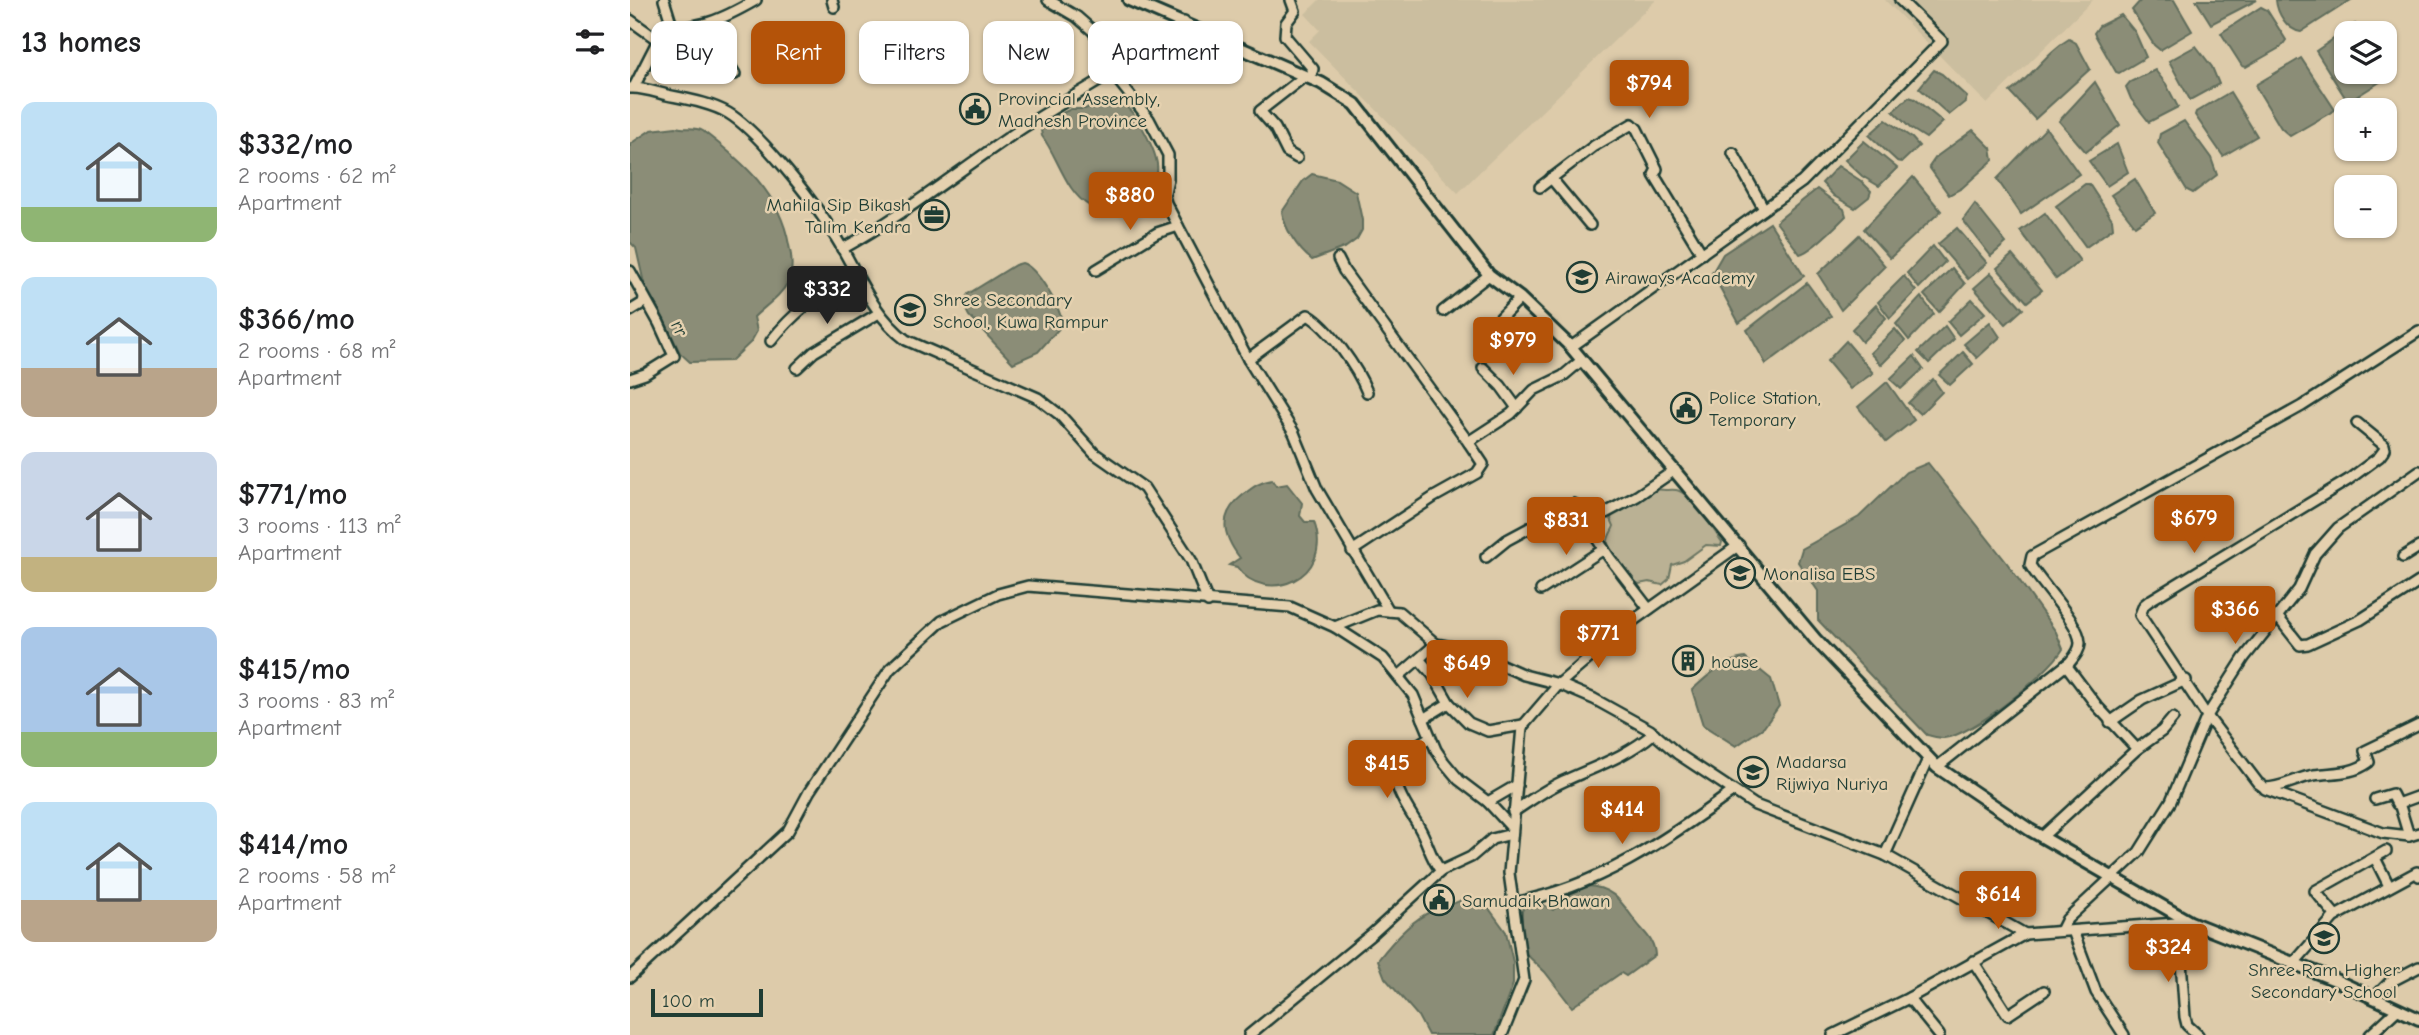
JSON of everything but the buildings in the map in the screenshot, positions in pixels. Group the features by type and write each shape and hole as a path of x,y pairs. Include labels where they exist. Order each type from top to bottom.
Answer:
{"main road":[{"path":"1129,0 1182,21"},
{"path":"1243,48 1342,94 1368,118 1489,275 1520,298 1571,347 1815,639 1932,763 2042,837 2187,923 2294,963 2419,1019"}],"street":[{"path":"664,0 671,21"},
{"path":"709,21 756,0"},
{"path":"1048,0 1088,27"},
{"path":"1291,0 1296,10 1286,23 1285,36 1313,69 1308,77 1260,111 1275,128 1287,152 1297,158"},
{"path":"1571,347 1802,182 1942,41 1900,0"},
{"path":"630,20 651,35"},
{"path":"651,53 632,87 696,102 728,113 744,126 793,179 832,230 878,313 906,340 1038,398 1060,415 1094,453 1144,488 1191,560 1208,602"},
{"path":"842,249 885,223 1066,99 1094,84"},
{"path":"1121,84 1149,119 1168,155 1168,179 1164,196 1178,226 1248,359 1294,433 1317,489 1390,611"},
{"path":"1540,187 1594,146 1632,124 1657,169 1654,175 1702,254"},
{"path":"1733,153 1764,209"},
{"path":"1551,178 1590,225"},
{"path":"1096,270 1157,233 1178,226"},
{"path":"1338,259 1483,464 1477,473 1434,497 1352,551"},
{"name":"rr","path":"630,271 674,356 645,374 630,379"},
{"path":"771,341 831,286 855,272"},
{"path":"1443,312 1489,275"},
{"path":"630,312 643,303 644,298"},
{"path":"1485,347 1483,336 1520,298"},
{"path":"797,368 814,352 878,313"},
{"path":"1248,359 1308,315 1331,335 1363,379 1367,391"},
{"path":"1885,855 1932,763 2066,665 2079,650 2080,640 2074,627 2030,565 2032,556 2302,406 2419,331"},
{"path":"1469,443 1517,408 1534,390 1563,376 1582,360"},
{"path":"1483,368 1502,386 1517,408"},
{"path":"2357,423 2384,445 2385,449 2379,457 2348,481 2144,605 2140,615 2186,680 2207,716 2261,786 2269,792 2364,826 2414,835"},
{"path":"1587,523 1637,496 1675,470"},
{"path":"2061,931 2067,919 2139,852 2171,801 2207,716 2244,658 2299,589 2315,554 2338,528 2419,471"},
{"path":"1486,557 1507,540 1574,504 1649,609"},
{"path":"1502,1035 1524,980 1509,873 1523,725 1559,684 1649,609 1739,545"},
{"path":"2403,557 2419,547"},
{"path":"1541,590 1604,549"},
{"path":"2277,616 2300,645 2308,644 2360,620 2419,582"},
{"path":"630,977 788,831 809,792 890,669 942,621 998,594 1028,586 1290,607 1335,627 1368,646 1399,676 1413,695 1436,751 1459,780 1488,802 1511,831"},
{"path":"1335,627 1377,610 1399,612 1436,644 1468,650 1524,675 1559,684 1654,733 1732,792 1755,805 1885,855 2025,934"},
{"path":"1399,676 1436,644"},
{"path":"1419,659 1433,675 1449,703 1469,723 1488,731 1523,725"},
{"path":"2066,665 2110,722 2137,749"},
{"path":"2110,722 2142,700 2186,680"},
{"path":"1423,719 1449,703"},
{"path":"2042,837 2137,749 2162,731 2173,718"},
{"path":"2261,786 2270,788 2316,775 2330,776 2362,767 2369,762 2365,751 2419,725"},
{"path":"1513,812 1566,779 1590,771 1637,747 1654,733"},
{"path":"1430,737 1397,765 1395,774 1407,812 1418,826 1433,863 1441,871"},
{"path":"1488,802 1517,785"},
{"path":"1512,903 1563,890 1633,857 1683,828 1732,792"},
{"path":"2375,799 2392,794 2414,835"},
{"path":"2399,803 2419,796"},
{"path":"1249,1035 1372,934 1441,871 1471,857 1492,839 1511,831"},
{"path":"2336,916 2315,891 2386,851"},
{"path":"2375,858 2389,886"},
{"path":"2294,963 2336,916 2389,886 2417,873 2419,876"},
{"path":"1833,1035 1909,998 2025,934 2187,923 2180,947 2183,1006 2187,1025 2198,1035"},
{"path":"2073,931 2096,992 2124,1035"},
{"path":"1973,961 2008,1015 2043,991"},
{"path":"2374,998 2390,982 2419,967"},
{"path":"1909,998 1939,1035"},
{"path":"2371,1035 2398,1009"}],"shaded area":[{"path":"1319,0 1656,0 1458,193 1309,41 1320,30 1305,14"},
{"path":"1885,0 2093,0 1987,104"},
{"path":"2141,0 2174,0 2192,31 2160,50 2132,10"},
{"path":"2196,0 2257,0 2211,24"},
{"path":"2276,0 2351,0 2301,32 2291,28 2284,20"},
{"path":"2261,7 2267,10 2286,40 2281,47 2246,67 2242,66 2221,33"},
{"path":"2121,15 2135,32 2146,57 2119,73 2094,33 2099,26"},
{"path":"2069,39 2076,43 2090,69 2035,119 2010,92"},
{"path":"2334,39 2334,80 2316,51"},
{"path":"2196,46 2212,67 2219,84 2190,100 2169,61"},
{"path":"2301,58 2334,111 2290,136 2281,128 2256,87"},
{"path":"1934,70 1967,97 1965,102 1949,115 1919,88"},
{"path":"2155,70 2178,107 2149,122 2131,99 2126,87 2130,82"},
{"path":"2095,82 2120,125 2086,152 2059,121"},
{"path":"2337,84 2377,84 2354,98 2345,98"},
{"path":"2230,92 2257,136 2223,156 2195,115"},
{"path":"1909,97 1943,122 1926,138 1910,128 1893,111"},
{"path":"1104,100 1125,106 1136,118 1152,146 1157,172 1147,185 1128,198 1097,208 1082,200 1068,184 1041,130 1058,115 1071,109 1085,109"},
{"path":"1886,120 1919,146 1902,162 1897,161 1869,135"},
{"path":"2184,121 2211,158 2217,175 2193,193 2187,190 2158,143 2160,134"},
{"path":"676,127 703,131 758,180 777,210 789,245 792,264 788,282 754,317 757,331 751,342 731,361 690,362 680,353 659,309 646,292 636,248 630,242 630,144 651,130"},
{"path":"2046,128 2079,174 2021,214 1997,179"},
{"path":"1973,130 1991,148 1993,160 1962,188 1949,195 1929,167 1936,157"},
{"path":"1864,141 1897,168 1879,186 1862,176 1845,160"},
{"path":"2117,144 2128,172 2107,186 2089,161"},
{"path":"1838,166 1871,191 1869,197 1855,208 1834,196 1822,183"},
{"path":"1312,174 1337,180 1356,192 1362,230 1357,239 1346,247 1312,260 1293,239 1282,212 1303,181"},
{"path":"1913,177 1941,211 1890,258 1864,229"},
{"path":"2135,179 2155,213 2135,226 2111,195"},
{"path":"2085,184 2089,184 2112,219 2113,228 2086,247 2056,206"},
{"path":"1817,189 1844,209 1846,216 1817,244 1800,254 1776,222"},
{"path":"1975,204 2006,243 1991,256 1963,220"},
{"path":"2045,213 2080,261 2056,279 2020,231"},
{"path":"1770,223 1804,276 1739,323 1712,273 1723,254"},
{"path":"1957,228 1987,263 1968,279 1938,244"},
{"path":"1859,235 1885,266 1841,310 1818,274"},
{"path":"1933,246 1945,262 1919,288 1907,273"},
{"path":"2012,255 2042,290 2027,302 1997,268"},
{"path":"1022,263 1035,272 1048,290 1058,309 1062,325 1038,352 1013,363 969,316 963,304 968,294"},
{"path":"1952,268 1965,284 1939,312 1924,295"},
{"path":"1991,273 2023,309 2006,324 1974,288"},
{"path":"1904,276 1916,291 1890,318 1878,302"},
{"path":"1807,283 1831,316 1766,364 1747,330"},
{"path":"1921,297 1934,314 1909,340 1896,324"},
{"path":"1972,299 1985,313 1959,335 1948,322"},
{"path":"1876,305 1886,318 1862,342 1852,329"},
{"path":"1990,322 2000,337 1977,358 1964,344"},
{"path":"1945,326 1954,339 1929,363 1918,352"},
{"path":"1895,329 1905,341 1881,365 1870,353"},
{"path":"1846,341 1873,373 1850,389 1827,361"},
{"path":"1963,352 1973,364 1950,385 1939,375"},
{"path":"1914,356 1923,369 1901,389 1890,379"},
{"path":"1933,379 1942,392 1920,414 1908,403"},
{"path":"1887,382 1914,420 1886,442 1858,407"},
{"path":"1928,463 2007,563 2056,632 2063,649 2042,673 2009,702 1972,727 1944,738 1927,735 1818,620 1818,591 1798,562 1802,549 1859,517 1906,472"},
{"path":"1272,480 1276,486 1287,484 1302,503 1300,516 1305,522 1314,522 1318,542 1315,559 1306,572 1279,585 1263,584 1249,579 1237,567 1229,565 1240,558 1229,541 1225,525 1229,510 1235,502 1256,485"},
{"path":"1654,488 1682,492 1702,513 1722,542 1721,546 1706,545 1684,561 1672,565 1669,579 1662,585 1649,582 1639,584 1629,577 1615,561 1608,543 1614,526 1612,514"},
{"path":"1745,658 1771,679 1779,706 1764,727 1736,746 1703,725 1692,690 1723,665"},
{"path":"1585,886 1603,889 1616,897 1648,937 1655,955 1626,976 1621,973 1572,1007 1545,972 1522,950 1522,911 1526,903 1535,900 1553,910 1576,888"},
{"path":"1463,899 1482,899 1506,932 1513,962 1513,984 1494,1035 1428,1035 1418,1016 1385,978 1378,960 1417,920"}],"place":[{"name":"Provincial Assembly, Madhesh Province","path":"975,109"},
{"name":"Mahila Sip Bikash Talim Kendra","path":"934,215"},
{"name":"Airaways Academy","path":"1582,277"},
{"name":"Shree Secondary School, Kuwa Rampur","path":"910,310"},
{"name":"Police Station, Temporary","path":"1686,408"},
{"name":"Monalisa EBS","path":"1740,573"},
{"name":"house","path":"1688,661"},
{"name":"Madarsa Rijwiya Nuriya","path":"1753,772"},
{"name":"Samudaik Bhawan","path":"1439,900"},
{"name":"Shree Ram Higher Secondary School","path":"2324,938"}]}
